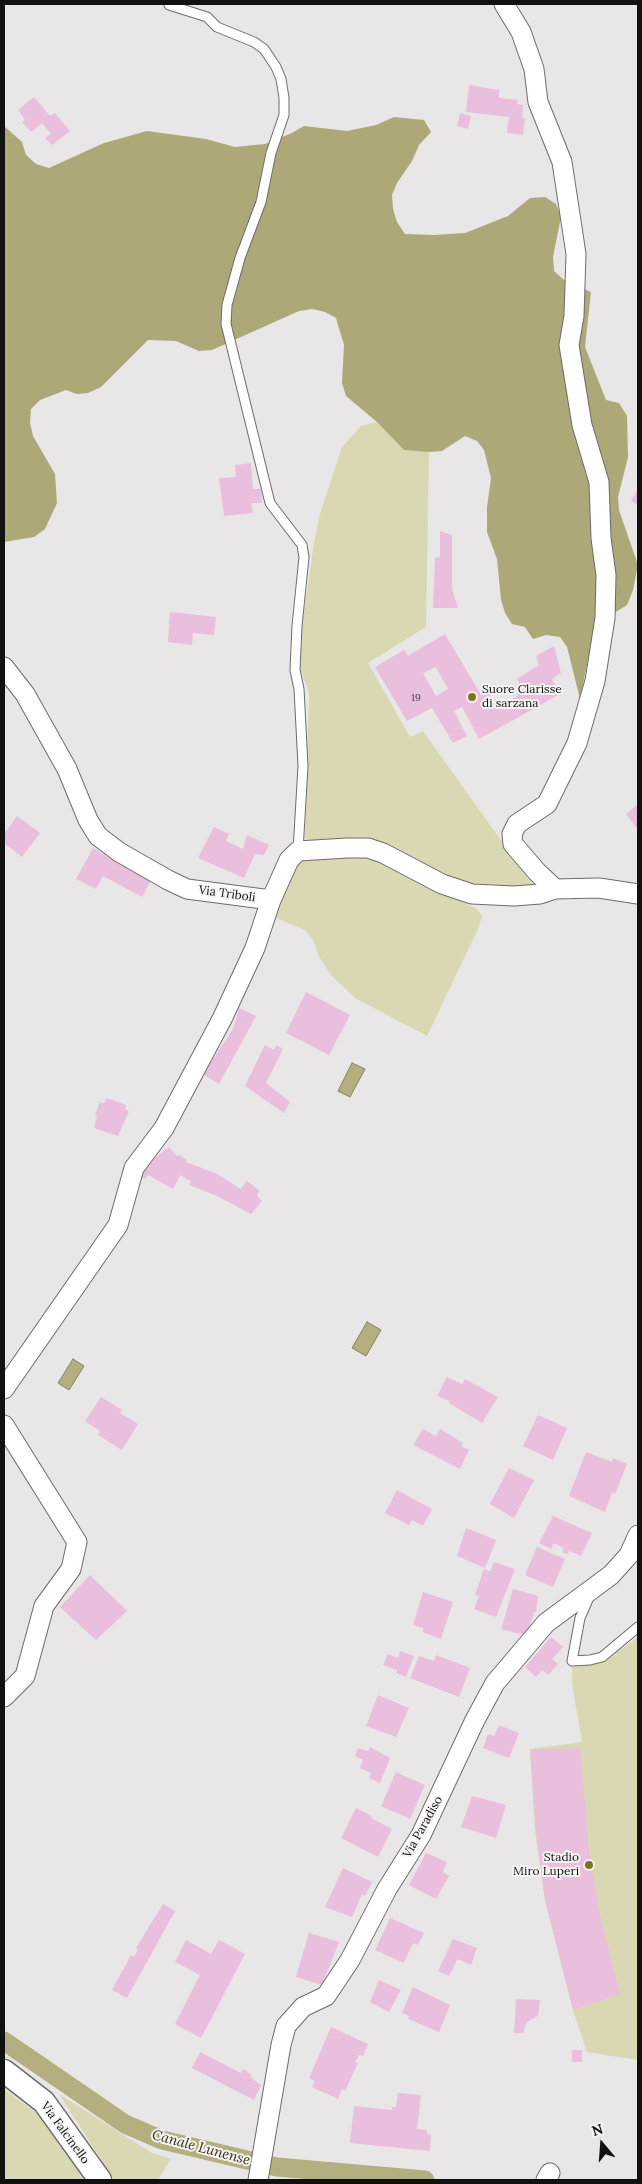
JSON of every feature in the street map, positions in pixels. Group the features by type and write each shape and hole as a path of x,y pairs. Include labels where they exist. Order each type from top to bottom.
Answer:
{"street":[{"path":"504,4 521,32 534,69 538,102 562,162 576,254 574,316 569,345 582,425 599,482 601,538 606,575 604,618 595,682 577,743 547,804 517,824 512,834 513,844 537,872 555,889"},
{"name":"Via Triboli","path":"4,667 25,694 67,769 88,820 98,836 127,856 187,889 271,900 289,860 298,851"},
{"path":"298,851 324,848 368,848 383,853 442,884 472,894 514,896 540,894 555,889 599,888 638,894"},
{"path":"4,1389 118,1225 134,1168 164,1128 218,1027 255,948 271,900"},
{"path":"4,1425 77,1542 71,1569 44,1606 25,1676 4,1697"},
{"name":"Via Paradiso","path":"259,2178 281,2045 286,2026 304,2007 326,1996 350,1960 387,1889 421,1834 475,1720 495,1683 546,1623 611,1575 630,1555 638,1536"},
{"name":"Via Falcinello","path":"4,2071 44,2102 100,2180"}],"lane":[{"path":"169,5 207,17 217,27 254,42 264,49 276,67 281,79 284,98 284,115 272,153 261,202 238,267 228,305 226,324 270,503 302,545 304,557 295,670 299,689 303,766 298,851"},
{"path":"593,1588 580,1618 572,1660 590,1660 602,1657 638,1627"}],"shaded area":[{"path":"394,117 424,120 431,132 419,145 392,195 393,209 397,222 405,234 465,233 508,216 530,198 545,197 556,204 561,217 553,257 554,271 564,280 591,292 585,347 606,400 619,403 627,416 628,457 618,497 619,510 638,565 633,590 627,605 595,625 580,699 567,647 560,637 546,635 533,639 525,627 512,624 505,613 501,600 497,559 487,532 487,507 491,478 484,450 477,441 465,436 442,451 404,450 377,422 346,396 342,383 344,345 336,318 325,312 312,309 299,311 212,350 199,351 176,341 148,340 101,387 88,393 77,394 66,390 40,400 31,409 30,423 33,436 55,474 57,503 45,529 34,537 4,542 4,126 22,142 26,155 36,164 49,168 104,143 147,131 206,139 235,147 265,144 304,126 347,131 376,125"},
{"path":"377,422 404,450 429,452 426,627 368,663 410,737 423,731 535,888 463,884 425,869 311,842 305,838 309,693 300,668 302,626 313,549 319,517 342,447 361,426"},
{"path":"348,854 371,857 477,909 482,916 478,929 427,1036 355,998 331,975 319,957 313,940 305,930 274,917 297,861"},
{"path":"352,1063 365,1069 350,1097 338,1091"},
{"path":"367,1322 381,1330 366,1356 352,1348"},
{"path":"73,1359 84,1366 69,1390 58,1383"},
{"name":"Stadio Miro Luperi","path":"638,1637 638,2060 587,2052 573,2010 545,1900 535,1831 530,1749 582,1742 572,1684 572,1661 602,1657 626,1646"},
{"path":"4,2089 38,2114 85,2180 4,2180"},
{"path":"59,2094 152,2153 171,2159 158,2180 114,2180"}],"building":[{"path":"469,85 499,90 499,98 518,100 517,104 523,105 522,118 525,118 523,135 507,133 509,117 466,112"},
{"path":"34,97 50,116 55,113 70,131 52,145 45,138 51,134 42,123 31,132 22,122 25,120 18,110"},
{"path":"460,113 471,116 468,129 457,126"},
{"path":"251,463 253,489 261,489 262,503 251,503 253,513 224,516 219,478 236,477 235,465"},
{"path":"638,489 638,505 631,501"},
{"path":"440,531 452,535 452,589 458,608 433,608 435,558 440,557"},
{"path":"170,612 216,617 214,635 193,633 192,645 168,642"},
{"path":"445,634 481,695 488,691 495,707 518,696 517,693 523,689 517,679 539,665 536,656 554,646 561,673 552,679 560,694 479,739 462,707 454,711 467,736 453,743 432,708 407,721 375,667 404,650 408,656","holes":["436,667 448,689 436,696 423,673"]},
{"path":"638,804 638,830 626,814"},
{"path":"17,816 40,833 22,857 4,843 4,834"},
{"path":"214,827 229,834 226,841 243,849 247,835 269,845 264,855 255,854 244,878 198,858"},
{"path":"93,848 111,859 114,854 153,876 142,897 103,876 96,889 76,879"},
{"path":"306,992 350,1015 329,1055 286,1033"},
{"path":"239,1008 256,1016 219,1084 201,1073 212,1061 233,1029"},
{"path":"265,1045 274,1050 276,1045 283,1049 266,1083 290,1102 284,1113 245,1086"},
{"path":"107,1098 126,1105 125,1109 129,1111 118,1136 94,1128 97,1116 95,1115 100,1102 104,1103"},
{"path":"169,1147 177,1156 179,1155 187,1160 186,1162 217,1174 241,1189 247,1181 259,1190 257,1196 262,1201 251,1214 215,1195 189,1185 191,1181 180,1175 173,1189 148,1175 145,1179 138,1175 141,1169"},
{"path":"447,1377 462,1384 465,1379 498,1397 482,1423 449,1403 450,1401 437,1396"},
{"path":"101,1397 122,1410 120,1413 138,1424 122,1450 98,1435 100,1431 85,1421"},
{"path":"538,1415 567,1428 553,1460 523,1446"},
{"path":"423,1429 436,1436 440,1429 463,1443 461,1446 469,1450 460,1469 413,1445"},
{"path":"586,1452 612,1462 613,1458 627,1464 615,1494 612,1493 605,1512 569,1496"},
{"path":"509,1468 534,1480 514,1518 490,1504"},
{"path":"397,1490 432,1509 423,1526 412,1520 409,1525 385,1513"},
{"path":"553,1516 592,1533 581,1556 569,1551 567,1554 562,1552 564,1548 554,1543 551,1549 539,1543"},
{"path":"466,1528 496,1540 485,1568 457,1556"},
{"path":"537,1547 565,1559 553,1587 525,1575"},
{"path":"494,1562 515,1569 496,1617 474,1609 479,1596 475,1595 484,1569 490,1572"},
{"path":"90,1575 127,1611 96,1640 60,1607"},
{"path":"513,1589 538,1596 536,1612 534,1612 528,1632 525,1632 524,1635 501,1629"},
{"path":"423,1592 453,1602 441,1639 423,1632 423,1628 413,1625"},
{"path":"551,1637 563,1647 552,1659 558,1664 548,1675 542,1670 536,1677 525,1667"},
{"path":"400,1651 414,1656 406,1677 396,1673 397,1670 383,1665 388,1654 398,1658"},
{"path":"436,1655 470,1668 459,1697 410,1678 419,1656 434,1661"},
{"path":"378,1695 409,1708 396,1737 366,1726"},
{"path":"499,1725 519,1733 509,1758 483,1748 488,1734 494,1736"},
{"path":"370,1747 390,1758 380,1783 369,1778 371,1773 360,1768 363,1760 355,1756 358,1748 368,1751"},
{"path":"580,1748 589,1851 599,1911 620,1994 573,2010 545,1900 536,1831 530,1750"},
{"path":"396,1772 425,1785 410,1819 381,1806"},
{"path":"472,1796 506,1805 496,1838 461,1827"},
{"path":"356,1808 392,1829 378,1857 341,1838"},
{"path":"426,1853 447,1862 443,1872 449,1876 436,1899 409,1885"},
{"path":"343,1868 372,1882 365,1896 362,1894 352,1917 325,1907"},
{"path":"163,1904 175,1911 127,1998 112,1990 131,1955 134,1957 138,1950 136,1948"},
{"path":"390,1918 424,1933 418,1945 413,1943 404,1963 375,1950"},
{"path":"309,1933 339,1942 322,1985 296,1977"},
{"path":"453,1939 477,1948 471,1965 458,1959 449,1976 438,1971"},
{"path":"186,1940 211,1954 219,1940 245,1954 201,2038 175,2024 200,1975 175,1962"},
{"path":"379,1980 401,1990 389,2012 370,2002"},
{"path":"413,1987 450,2005 439,2032 408,2019 409,2016 402,2013"},
{"path":"516,1999 540,2000 538,2016 527,2022 523,2033 514,2033"},
{"path":"331,2027 368,2044 363,2056 359,2055 355,2062 358,2063 345,2091 342,2089 338,2099 312,2087 315,2081 309,2078"},
{"path":"572,2050 582,2050 582,2062 572,2062"},
{"path":"200,2052 241,2073 243,2069 252,2075 250,2077 261,2085 254,2100 192,2068"},
{"path":"398,2093 421,2095 417,2129 427,2130 427,2134 431,2135 430,2151 350,2143 354,2106 392,2110 392,2107 396,2107"}],"waterway":[{"name":"Canale Lunense","path":"4,2041 125,2124 162,2140 277,2167 425,2180"}],"place":[{"name":"Suore Clarisse di sarzana","path":"472,697"},
{"name":"Stadio Miro Luperi","path":"589,1865"}]}
